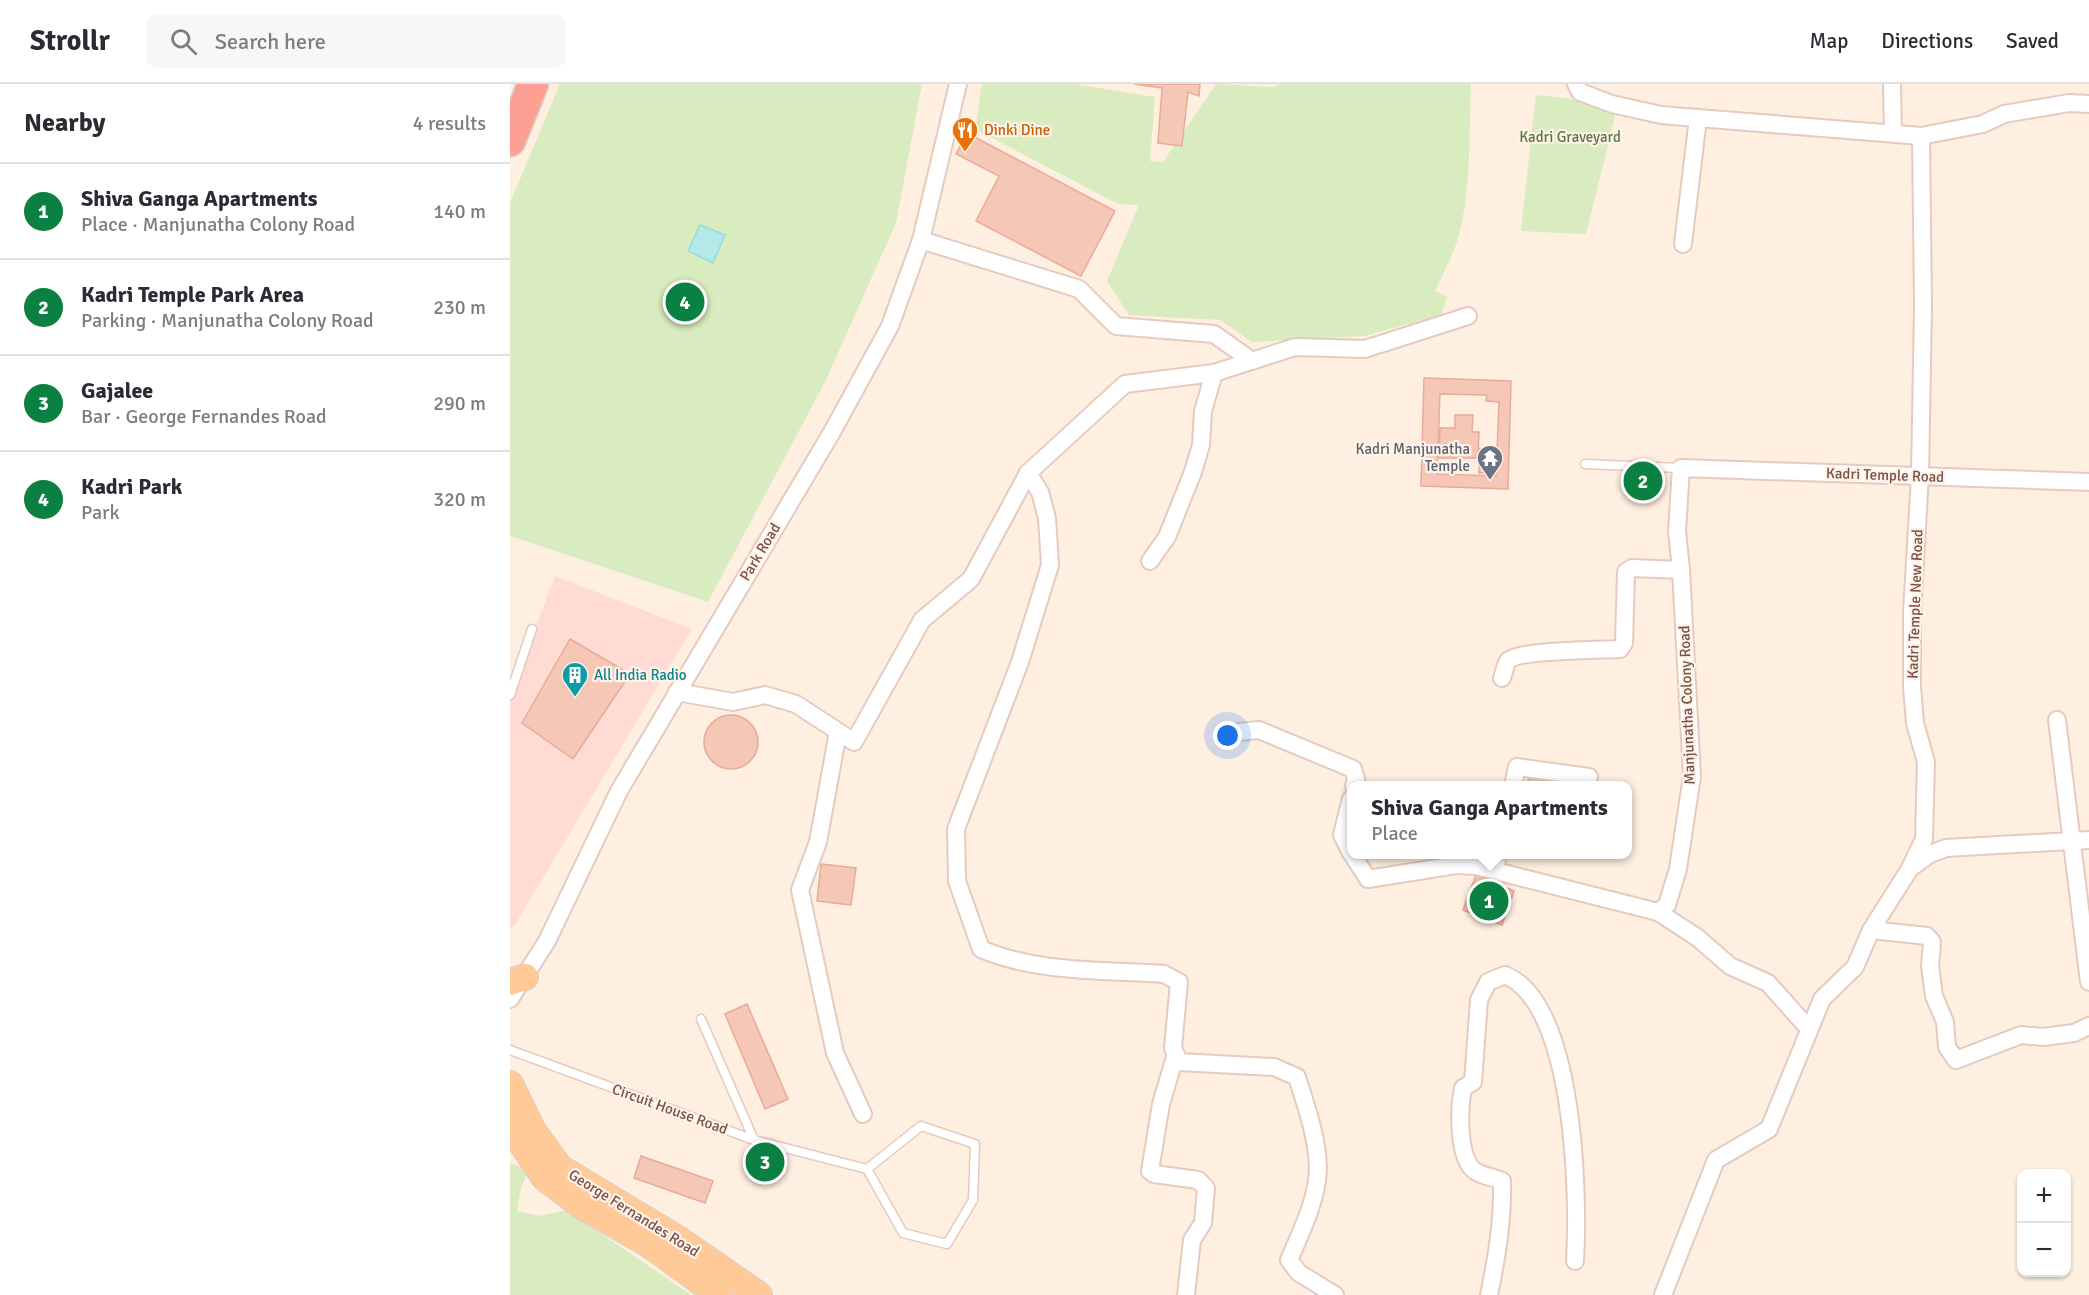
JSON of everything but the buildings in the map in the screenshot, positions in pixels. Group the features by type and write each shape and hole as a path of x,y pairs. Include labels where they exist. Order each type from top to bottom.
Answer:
{"highway":[{"path":"510,141 533,84"}],"main road":[{"name":"George Fernandes Road","path":"510,1084 532,1131 560,1168 678,1239 759,1295"},
{"name":"George Fernandes Road","path":"510,1126 544,1177 582,1206 648,1244 719,1295"}],"street":[{"name":"Park Road","path":"510,999 517,979 547,941 619,791 832,432 890,326 921,240 958,84"},
{"path":"1576,84 1580,92 1612,104 1660,115 1921,136 1983,124 2004,114 2069,103 2089,104"},
{"path":"1892,84 1893,134"},
{"path":"1683,244 1698,118"},
{"name":"Kadri Temple New Road","path":"1663,1295 1716,1160 1769,1129 1822,999 1855,966 1871,930 1909,870 1924,839 1927,824 1926,762 1916,723 1912,687 1912,613 1920,476 1923,306 1921,136"},
{"path":"921,240 1079,290 1116,326 1214,334 1252,361"},
{"path":"677,692 733,702 765,694 796,704 854,742 922,620 971,579 1028,473 1125,384 1214,373 1295,347 1365,349 1468,316"},
{"path":"1150,561 1167,537 1192,472 1201,444 1203,411 1214,373"},
{"name":"Kadri Temple Road","path":"1681,468 2089,482"},
{"name":"Manjunatha Colony Road","path":"1658,912 1667,905 1678,870 1692,776 1677,531 1681,468"},
{"path":"1028,473 1040,492 1047,518 1050,566 1020,662 956,829 957,881 981,949 1007,960 1045,966 1164,974 1179,981 1175,1057 1155,1135 1150,1171 1154,1174 1198,1180 1206,1188 1203,1223 1192,1240 1186,1295"},
{"path":"1502,678 1507,663 1514,657 1539,653 1620,649 1624,643 1626,572 1632,568 1681,570"},
{"path":"2057,720 2089,982"},
{"path":"1238,732 1259,730 1353,769 1355,781"},
{"path":"838,732 818,842 800,890 835,1053 863,1114"},
{"path":"1514,781 1517,767 1589,777"},
{"path":"1347,815 1342,835 1347,844"},
{"path":"1909,870 1930,854 1946,848 2089,840"},
{"path":"1355,859 1368,879 1456,865 1496,862 1658,912 1698,938 1730,966 1768,983 1809,1029"},
{"path":"1871,930 1927,936 1932,942 1932,984 1945,1022 1947,1047 1956,1060 2021,1035 2043,1037 2074,1033 2089,1026"},
{"path":"1489,1295 1503,1212 1502,1181 1476,1172 1468,1164 1463,1147 1460,1104 1463,1088 1473,1082 1479,1000 1488,982 1505,975 1520,981 1537,1004 1557,1052 1570,1113 1575,1261"},
{"path":"1175,1057 1179,1062 1274,1067 1297,1077 1312,1126 1318,1169 1308,1217 1289,1260 1299,1273 1335,1295"}],"lane":[{"path":"1585,464 1681,468"},
{"path":"510,695 532,629"},
{"path":"701,1019 754,1140"},
{"name":"Circuit House Road","path":"510,1050 754,1140 867,1169"},
{"path":"921,1126 975,1144 973,1200 947,1244 903,1233 867,1169 921,1126"}],"shaded area":[{"path":"555,576 692,629 515,925 510,928 510,695"}],"green space":[{"path":"560,84 922,84 896,223 825,382 708,602 510,536 510,203"},
{"path":"982,84 1074,84 1155,97 1150,161 1163,162 1216,84 1274,87 1281,84 1471,84 1469,158 1464,213 1458,239 1435,291 1447,297 1441,315 1364,336 1252,342 1220,320 1129,315 1107,281 1139,205 1118,204 975,129"},
{"name":"Kadri Graveyard","path":"1536,95 1618,104 1586,234 1521,231"},
{"path":"510,1163 528,1170 520,1192 517,1211 540,1216 567,1210 691,1295 510,1295"}],"water":[{"path":"700,225 725,235 713,263 688,251"}],"place":[{"name":"Dinki Dine","path":"965,153"},
{"name":"Kadri Park","path":"685,302"},
{"name":"Kadri Manjunatha Temple","path":"1490,481"},
{"name":"Kadri Temple Park Area","path":"1643,481"},
{"name":"All India Radio","path":"575,698"},
{"name":"Shiva Ganga Apartments","path":"1489,901"},
{"name":"Gajalee","path":"765,1162"}]}
